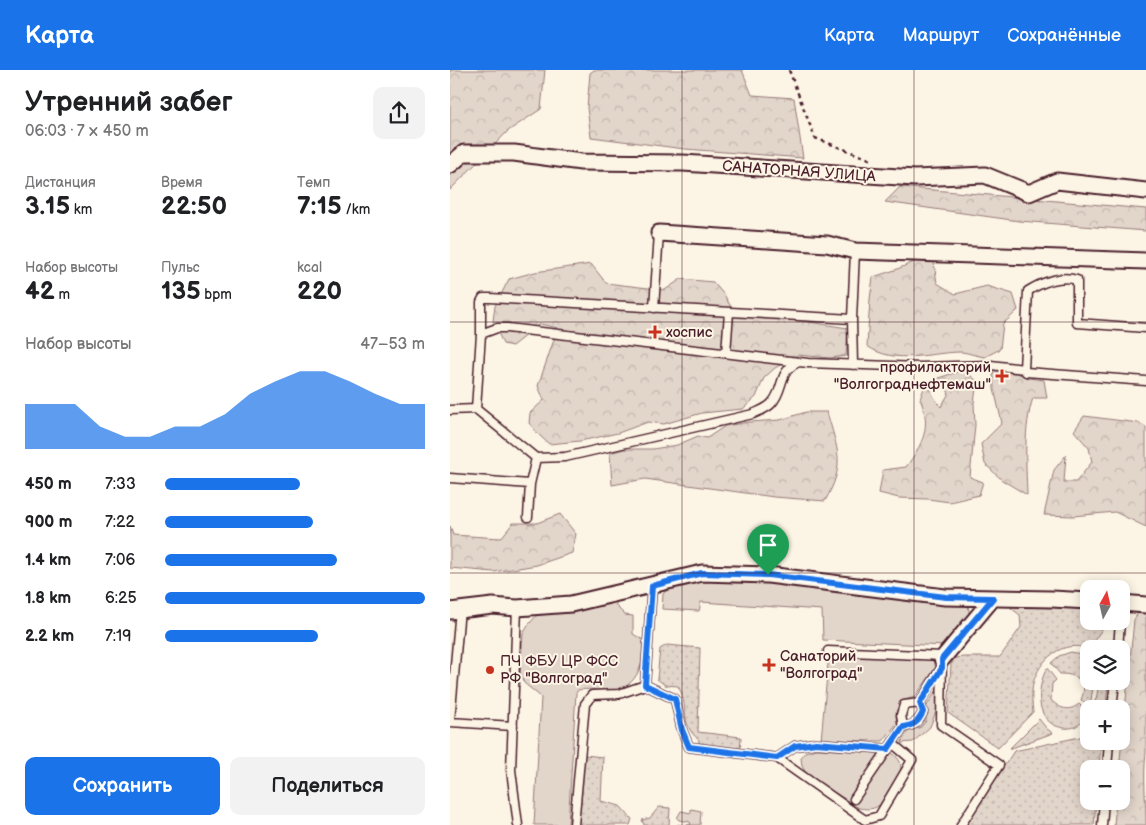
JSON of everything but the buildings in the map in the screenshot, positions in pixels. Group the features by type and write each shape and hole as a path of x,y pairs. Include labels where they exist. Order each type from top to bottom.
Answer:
{"street":[{"name":"САНАТОРНАЯ УЛИЦА","path":"450,165 464,153 514,153 581,162 683,163 915,178 985,175 1029,193 1057,181 1146,191"},
{"path":"659,233 827,244 855,251 1146,260"},
{"path":"455,610 493,606 517,608 571,604 702,573 759,575 946,597 1080,601"},
{"path":"942,663 993,598"},
{"path":"1130,603 1146,604"}],"lane":[{"path":"654,308 659,233"},
{"path":"853,366 852,319 855,251"},
{"path":"1024,369 1028,291 1037,286 1066,277 1077,280 1077,323 1146,328"},
{"path":"476,409 483,298 852,319"},
{"path":"726,353 729,312"},
{"path":"481,334 497,328 507,328 799,362 853,366 991,365 1024,369 1026,372 1146,382"},
{"path":"450,410 476,409 536,458 565,457 753,414 770,405 775,399 787,368 799,362"},
{"path":"528,517 530,484 536,458"},
{"path":"450,478 530,484"},
{"path":"645,685 652,586"},
{"path":"517,608 512,770 518,825"},
{"path":"455,610 450,721 513,726"},
{"path":"828,651 942,656 941,725 998,765 961,825"},
{"path":"903,727 913,725 919,721 923,712 920,703 942,663"},
{"path":"574,825 585,704 592,695 619,694 645,685 675,699 682,730 689,747 777,758 865,820 880,816 912,760 890,746 816,743 795,746 777,758"},
{"path":"854,799 903,727 901,715 904,705 920,703"},
{"path":"1102,825 1103,810"}],"path":[{"path":"789,70 815,138 879,163"}],"green space":[{"path":"450,70 545,70 541,109 508,131 450,190"},
{"path":"594,70 742,70 752,95 794,98 803,158 685,149 591,137 587,108 590,73"},
{"path":"900,187 1146,209 1146,231 1019,221 885,202"},
{"path":"916,261 934,262 937,283 955,294 987,286 1013,294 1018,310 1003,324 1000,349 985,357 962,352 901,357 878,352 867,346 873,277"},
{"path":"591,264 606,283 665,290 681,279 713,282 725,296 736,316 802,321 848,328 846,356 830,358 798,355 775,368 764,378 756,397 743,409 702,413 664,424 648,422 618,433 580,441 549,444 529,423 530,413 544,400 538,386 558,328 540,324 512,346 503,344 493,321 495,306 509,279 535,272"},
{"path":"964,370 977,381 970,477 983,482 979,495 950,502 899,498 879,493 883,470 906,467 921,442 924,434 925,418 920,399 927,380 933,396 941,407 949,393 938,378"},
{"path":"993,372 1017,373 1028,378 1044,380 1047,398 1033,398 1028,422 1026,446 1027,495 1002,480 985,464 981,444 1002,423 994,389"},
{"path":"806,412 827,412 837,448 838,467 836,477 825,501 774,497 645,479 612,485 610,453 624,449 653,449 677,445 698,436 707,438 725,426 780,420"},
{"path":"1084,416 1139,423 1146,427 1146,527 1115,512 1073,516 1044,515 1054,470 1066,455 1064,482 1076,482 1092,462 1089,448 1074,431"},
{"path":"560,514 576,534 572,553 537,565 494,572 450,568 450,526 453,535 501,538 513,523 537,523"},
{"path":"706,579 783,581 967,601 970,616 946,646 823,640 822,610 701,602 699,611 662,609 663,594 670,586"},
{"path":"1014,601 1080,605 1080,630 1102,630 1094,640 1080,640 1080,647 1061,649 1046,659 1033,684 1033,712 998,748 948,713 951,664 955,658 1000,657 1021,627 1020,615 1011,608"},
{"path":"616,602 616,606 625,615 633,616 633,634 643,640 644,648 641,664 634,679 622,688 614,690 582,689 576,693 568,825 534,825 541,697 524,683 520,673 523,634 537,615 550,610"},
{"path":"1140,609 1146,610 1146,825 1114,825 1115,810 1130,810 1130,760 1120,760 1121,750 1130,750 1130,700 1126,700 1127,690 1130,690 1130,660 1134,620"},
{"path":"667,645 700,648 698,732 741,737 740,750 699,745 699,740 686,720 683,700 678,686 665,685 657,679 660,649"},
{"path":"1071,652 1080,654 1080,680 1072,675 1060,674 1051,663 1059,656"},
{"path":"829,653 936,658 936,667 915,697 901,701 896,712 899,721 883,741 821,740"},
{"path":"1047,668 1056,680 1052,684 1051,700 1058,706 1068,709 1080,705 1080,723 1071,728 1066,728 1054,725 1047,720 1040,704 1043,676"},
{"path":"1083,690 1093,690 1091,700 1081,700"},
{"path":"1098,690 1107,690 1107,700 1095,700"},
{"path":"936,691 937,709 930,727 913,742 901,743 907,732 921,727 926,721 926,707"},
{"path":"1039,719 1053,733 1009,749"},
{"path":"1080,737 1080,750 1100,750 1100,760 1080,760 1080,810 1095,810 1094,825 966,825 1014,751"},
{"path":"816,749 892,753 900,762 900,771 878,806 871,809 859,808 807,775 802,766 801,758 805,752"},
{"path":"585,755 603,757 601,801 620,806 632,819 630,825 582,825 579,822"},
{"path":"659,807 670,808 669,825 644,825 642,820 650,818"},
{"path":"691,809 701,811 700,825 691,825 690,822 677,818 681,811 691,813"}],"place":[{"name":"хоспис","path":"655,332"},
{"name":"профилакторий \"Волгограднефтемаш\"","path":"1002,376"},
{"name":"Санаторий \"Волгоград\"","path":"769,665"},
{"name":"ПЧ ФБУ ЦР ФСС РФ \"Волгоград\"","path":"490,670"}],"route":[{"path":"702,573 768,575 946,597 993,598 942,659 942,668 920,703 923,712 919,721 913,725 903,727 888,749 816,743 795,746 777,758 689,747 682,730 675,699 645,685 652,586 702,573"}]}
